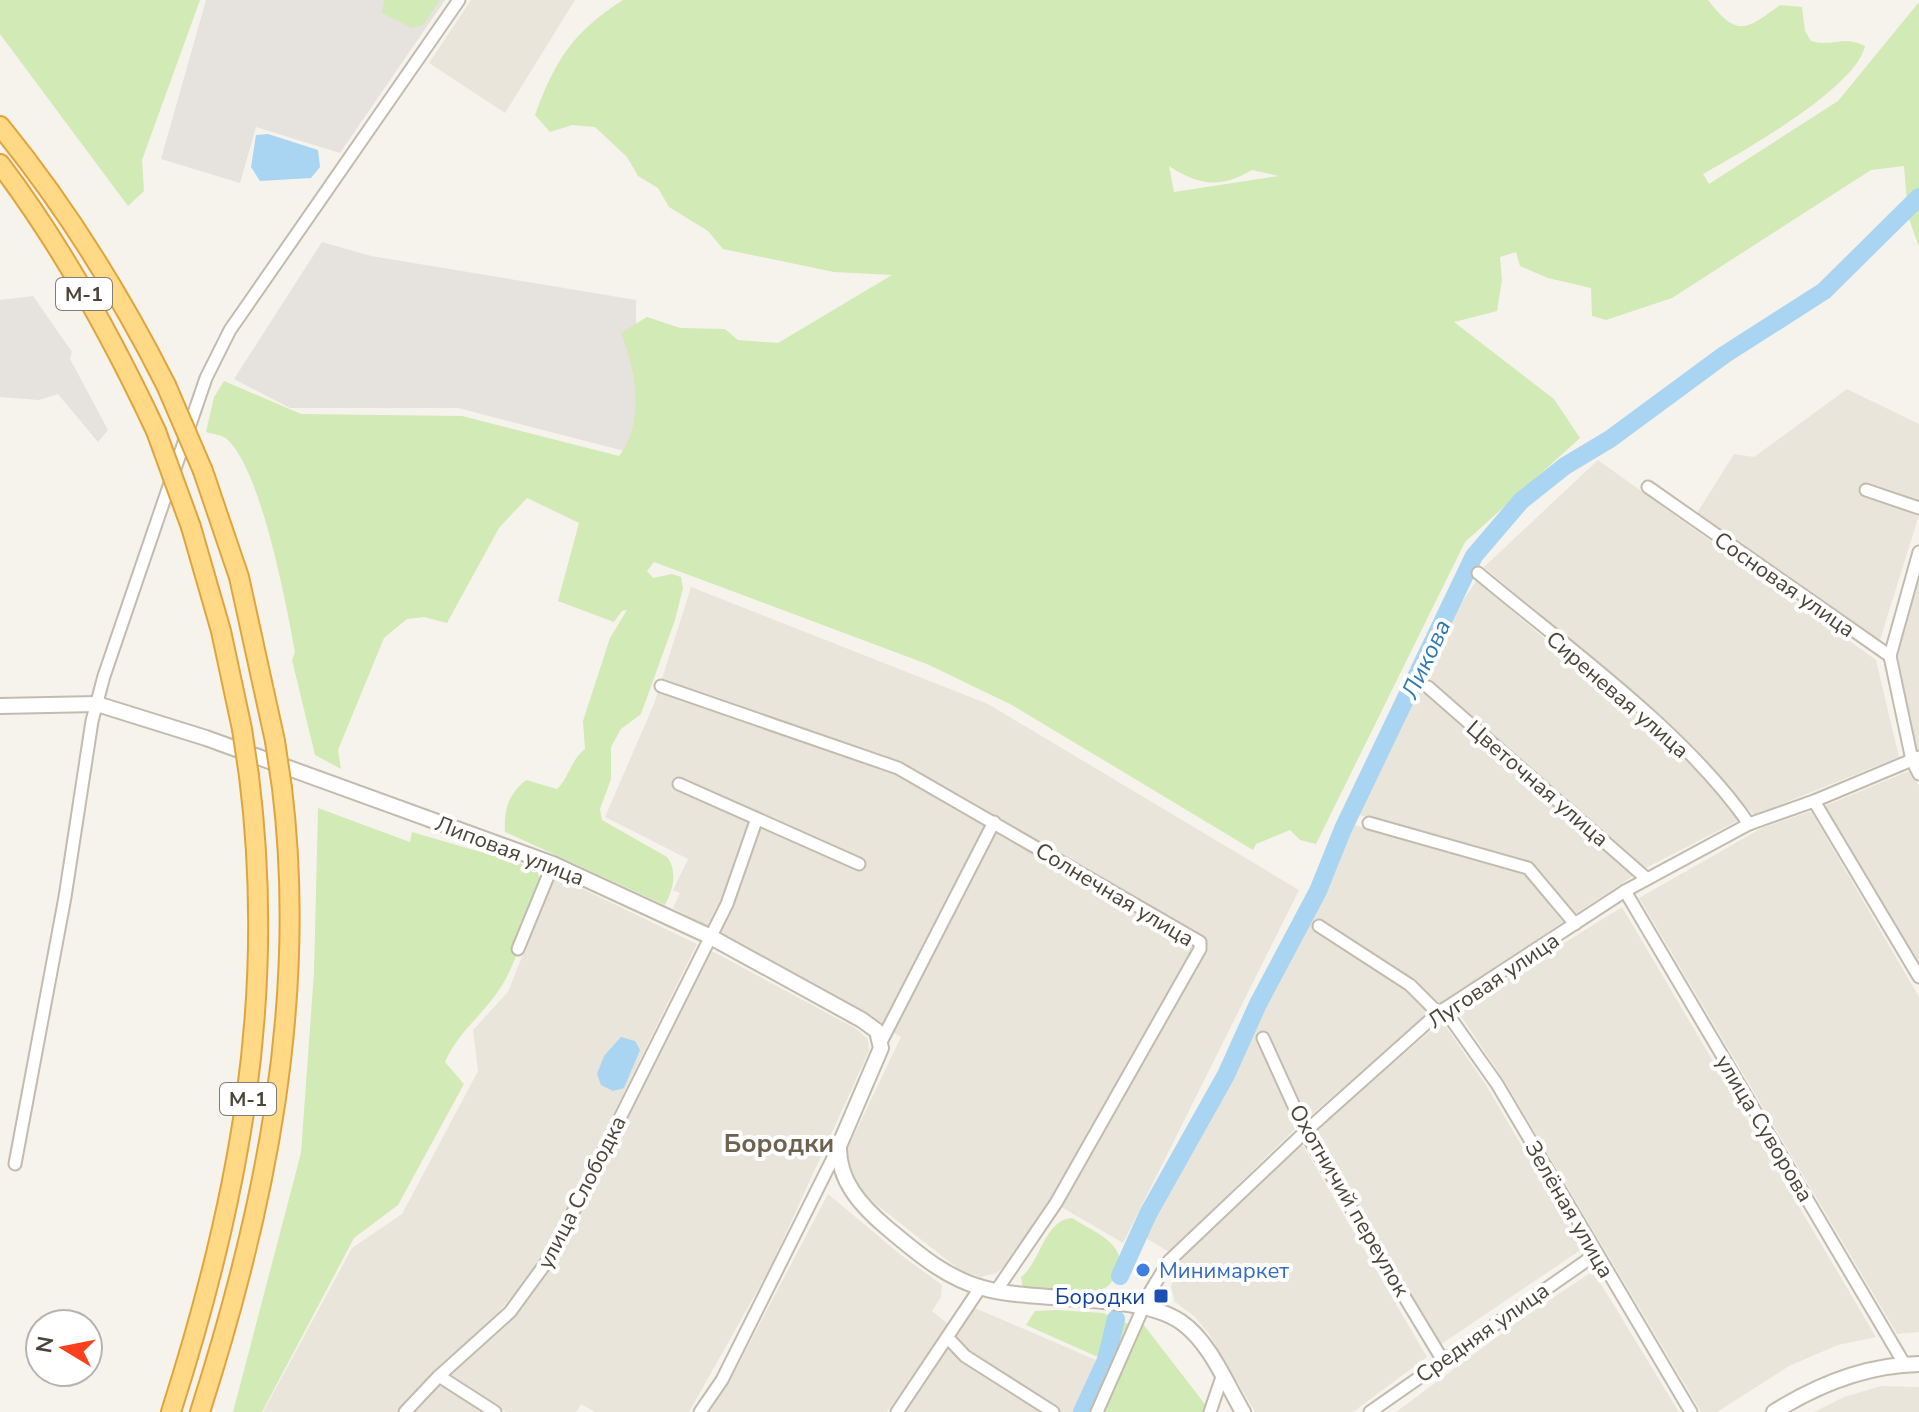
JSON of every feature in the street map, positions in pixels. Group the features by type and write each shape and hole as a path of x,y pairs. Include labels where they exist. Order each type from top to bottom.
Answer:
{"highway":[{"name":"М-1","path":"0,126 46,182 91,247 166,385 203,471 239,577 275,741 282,788 291,925 284,1049 258,1206 242,1274 200,1412"},
{"name":"М-1","path":"0,164 41,220 96,313 156,431 191,527 221,631 249,776 260,925 246,1115 215,1269 171,1412"}],"street":[{"path":"15,1164 97,704 201,391 218,351 459,0"},
{"name":"Сосновая улица","path":"1648,487 1890,656"},
{"path":"1866,490 1919,508"},
{"path":"1919,552 1890,656 1919,774"},
{"name":"Сиреневая улица","path":"1478,573 1671,736 1730,796 1749,824"},
{"name":"Солнечная улица","path":"661,686 898,768 1198,939 1201,945 1056,1203 987,1289"},
{"name":"Цветочная улица","path":"1428,687 1647,879"},
{"name":"Липовая улица","path":"0,706 97,704 206,738 553,864 709,936 862,1020 877,1031 881,1042"},
{"name":"Луговая улица","path":"1097,1412 1143,1308 1169,1261 1307,1130 1441,1011 1625,891 1749,824 1915,759"},
{"path":"679,784 740,808 756,821 791,832 859,864"},
{"path":"1814,801 1919,977"},
{"name":"улица Слободка","path":"405,1412 439,1376 510,1312 551,1256 727,904 756,821"},
{"path":"700,1412 730,1366 839,1146 881,1042 994,822"},
{"path":"1369,823 1528,868 1575,924"},
{"path":"518,949 553,864"},
{"name":"улица Суворова","path":"1625,891 1912,1364"},
{"name":"Зелёная улица","path":"1319,926 1410,985 1441,1011 1497,1084 1691,1412"},
{"name":"Охотничий переулок","path":"1263,1038 1307,1130 1442,1359"},
{"path":"839,1146 841,1172 878,1220 933,1264 987,1289 1143,1308 1180,1321 1200,1343 1243,1412"},
{"name":"Средняя улица","path":"1370,1412 1596,1254"},
{"path":"897,1412 987,1289"},
{"path":"949,1339 965,1356 1053,1412"},
{"path":"1774,1412 1832,1382 1912,1364"},
{"path":"439,1376 495,1412"},
{"path":"1210,1412 1222,1377"}],"shaded area":[{"path":"206,0 445,0 340,153 256,127 240,183 161,159"},
{"path":"471,0 575,0 505,113 429,63"},
{"path":"322,242 371,256 636,300 636,454 458,408 290,408 234,379"},
{"path":"33,296 72,352 70,359 108,430 98,442 58,394 39,400 0,397 0,300"},
{"path":"1847,389 1919,424 1919,515 1880,640 1697,513 1734,454 1754,457"},
{"path":"1598,460 1876,660 1899,757 1754,815 1670,726 1484,567"},
{"path":"1919,578 1919,749 1916,750 1897,654"},
{"path":"1476,581 1662,737 1721,796 1739,820 1644,869 1575,914 1538,870 1519,858 1359,815 1434,644"},
{"path":"691,587 988,704 1299,890 1123,1243 1051,1201 1013,1257 997,1273 981,1277 961,1271 863,1194 844,1156 901,1037 673,908 680,893 673,890 688,859 605,817 654,704"},
{"path":"1909,771 1919,785 1919,962 1825,806"},
{"path":"1811,811 1919,997 1919,1332 1897,1334 1639,898 1762,828"},
{"path":"1354,825 1525,874 1563,922 1444,1002 1297,1127 1169,1252 1144,1237 1335,872"},
{"path":"554,875 697,944 547,1249 525,1282 493,1318 446,1360 398,1412 263,1412 352,1248 402,1214 478,1071 473,1030 508,992"},
{"path":"1622,907 1876,1337 1838,1345 1789,1366 1717,1412 1701,1412 1507,1085 1457,1010"},
{"path":"710,950 855,1028 868,1039 869,1051 770,1268 689,1412 595,1412 581,1404 576,1412 506,1412 449,1375 527,1298 559,1255"},
{"path":"1442,1021 1486,1085 1582,1249 1440,1345 1313,1132"},
{"path":"1301,1142 1427,1357 1353,1412 1255,1412 1209,1334 1194,1316 1175,1302 1171,1287 1177,1262"},
{"path":"828,1194 942,1285 941,1297 932,1311 948,1324 887,1412 709,1412 729,1382"},
{"path":"1593,1271 1679,1412 1396,1412 1521,1319"},
{"path":"975,1308 1096,1360 1073,1412 903,1412"},
{"path":"438,1383 482,1412 415,1412"},
{"path":"1881,1386 1919,1387 1919,1412 1814,1412 1844,1397"}],"green space":[{"path":"0,0 200,0 142,160 144,191 128,206 0,34"},
{"path":"384,0 440,0 423,25 412,28 382,13"},
{"path":"623,0 1708,0 1727,20 1742,26 1749,25 1780,5 1802,7 1805,31 1811,41 1851,41 1865,46 1842,80 1820,99 1769,135 1703,174 1709,184 1838,101 1919,2 1919,247 1908,216 1904,166 1871,170 1672,298 1606,320 1592,316 1591,288 1548,278 1520,266 1516,252 1500,257 1502,280 1497,311 1454,322 1554,399 1580,438 1465,542 1316,844 1300,840 1290,830 1256,844 1253,850 1012,705 927,664 654,562 647,571 653,578 672,574 681,577 683,588 675,620 641,714 621,729 611,747 611,779 600,809 602,820 667,857 673,881 665,905 505,832 508,803 515,791 526,780 557,789 585,749 583,721 610,638 627,610 622,611 614,622 558,601 579,523 527,498 499,528 447,623 424,617 407,619 384,638 338,750 341,769 315,755 292,660 295,652 279,572 252,481 228,440 206,432 214,397 224,381 301,414 462,416 619,456 627,443 635,412 631,362 621,333 647,317 680,328 725,329 738,340 778,343 892,275 834,272 723,249 708,231 669,207 658,188 638,176 627,157 595,127 572,125 550,132 535,115 550,78 578,36","holes":["1169,166 1190,177 1209,182 1230,180 1252,170 1279,176 1174,192"]},
{"path":"318,808 410,842 412,832 536,868 541,881 520,946 504,982 458,1040 445,1062 464,1084 398,1205 354,1238 262,1412 233,1412 301,1153 314,972"},
{"path":"1072,1218 1115,1247 1119,1263 1111,1283 1104,1288 1082,1292 1023,1287 1021,1277 1049,1234 1063,1220"},
{"path":"1035,1311 1103,1313 1133,1326 1098,1395 1086,1407 1082,1402 1100,1358 1026,1325"},
{"path":"1143,1324 1211,1412 1104,1412"}],"water":[{"path":"268,134 318,150 320,167 311,178 260,181 251,167 256,135"},
{"path":"621,1037 635,1041 640,1050 624,1088 613,1091 601,1085 597,1074 604,1056"}],"waterway":[{"name":"Ликова","path":"1120,1276 1148,1214 1226,1075 1258,1004 1318,891 1343,829 1474,556 1521,501 1565,466 1610,439 1724,355 1824,291 1919,197"},
{"name":"Ликова","path":"1082,1412 1106,1360 1116,1319"}],"place":[{"name":"Минимаркет","path":"1143,1270"},
{"name":"Бородки","path":"1161,1296"}],"district":[{"name":"Бородки","path":"779,1143"}]}
